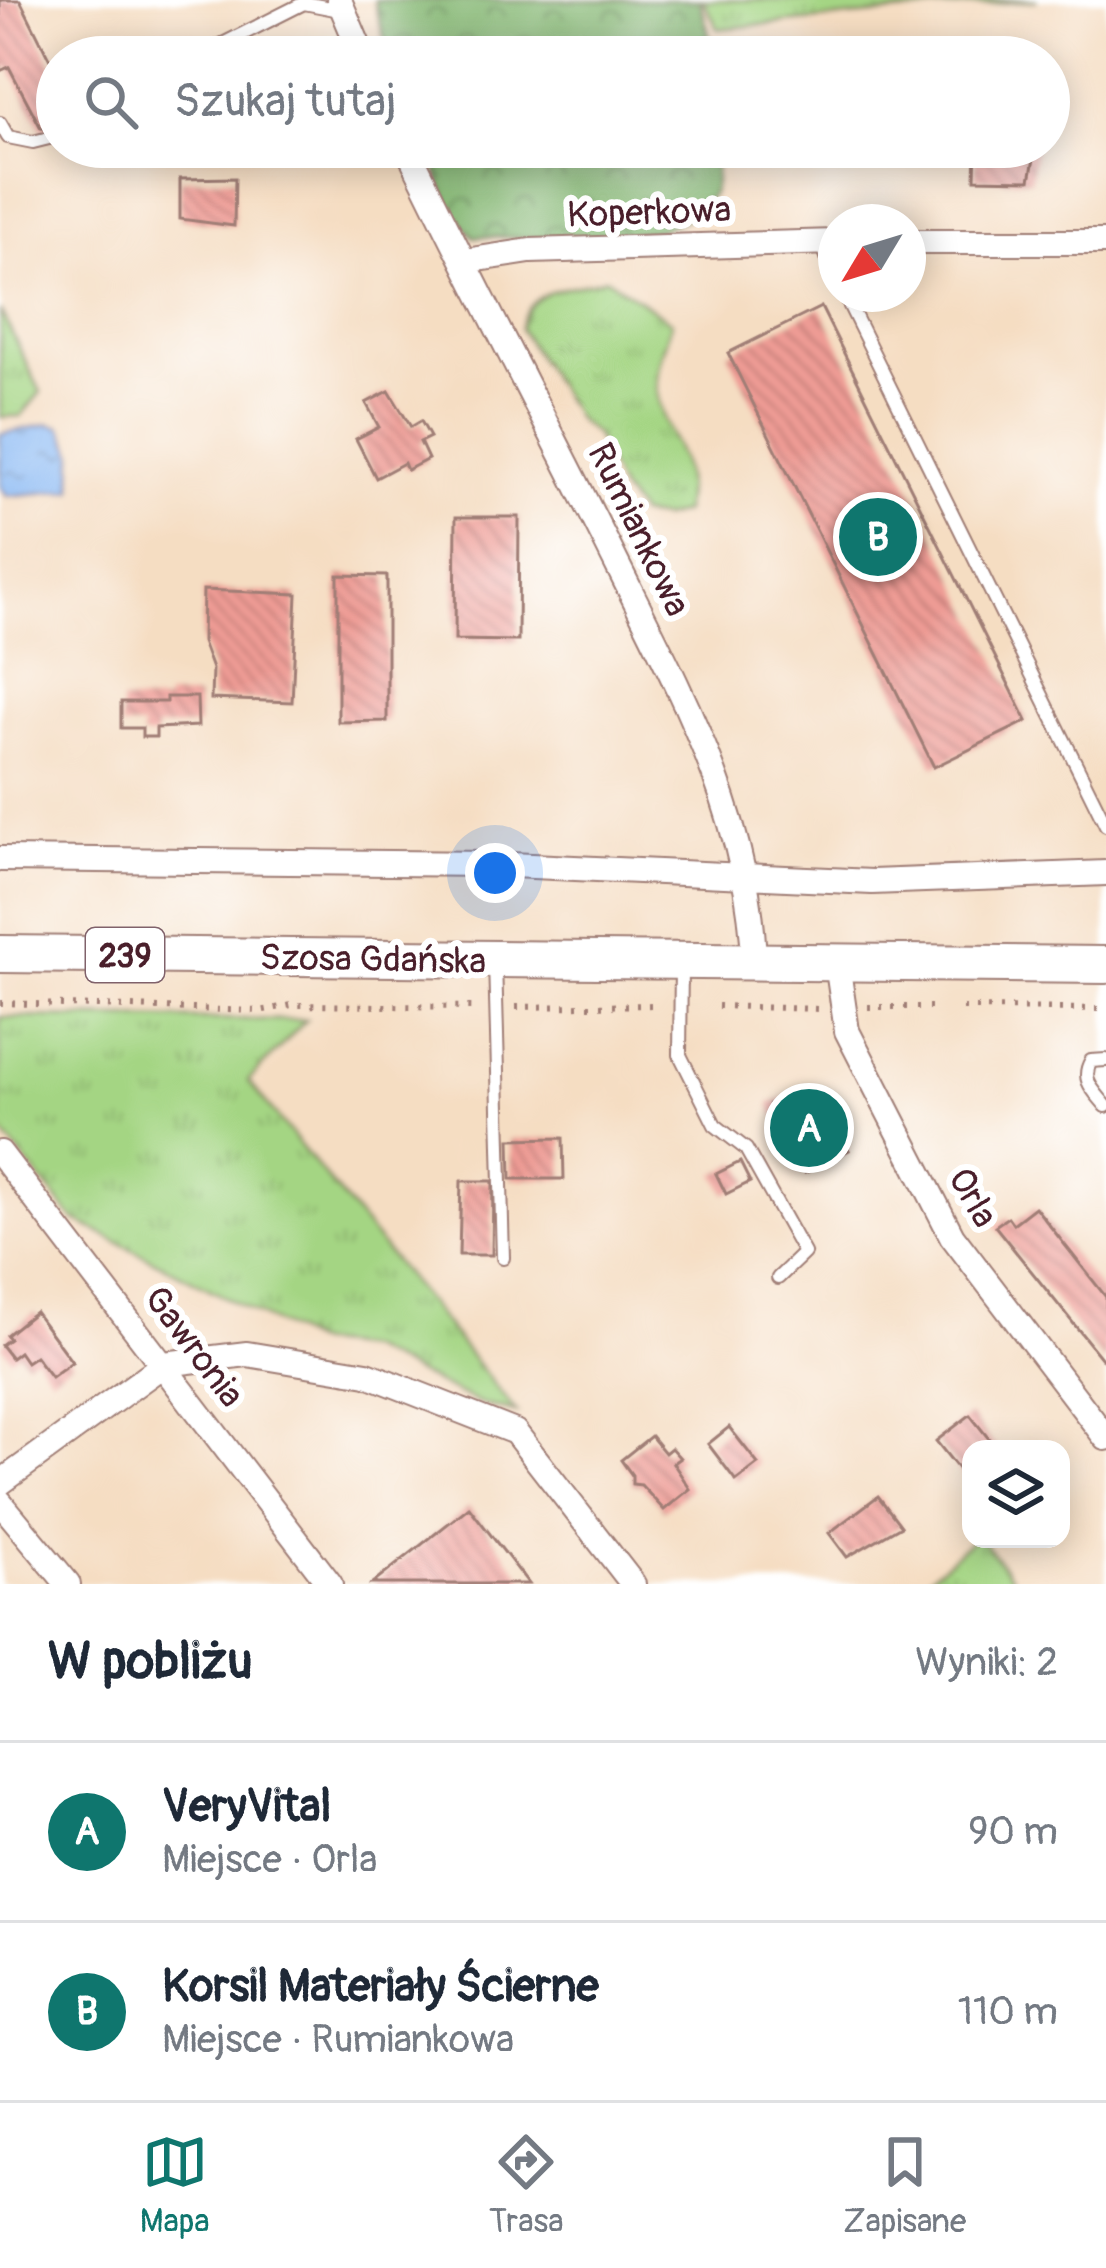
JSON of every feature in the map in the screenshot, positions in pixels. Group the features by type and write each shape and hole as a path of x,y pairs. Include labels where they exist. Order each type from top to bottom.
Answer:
{"main road":[{"name":"Szosa Gdańska","path":"0,954 1106,965"}],"street":[{"path":"340,5 354,36"},
{"name":"Rumiankowa","path":"418,168 658,648 731,810 746,877 754,962"},
{"name":"Koperkowa","path":"465,261 530,251 818,242"},
{"path":"926,242 1106,242"},
{"path":"0,860 490,864 872,882 1106,873"},
{"name":"Orla","path":"837,963 847,1031 952,1236 1106,1438"},
{"name":"Gawronia","path":"0,1154 330,1584"},
{"path":"0,1484 164,1364 247,1354 367,1374 515,1432 633,1584"},
{"path":"0,1502 68,1584"}],"lane":[{"path":"239,36 304,3 340,5"},
{"path":"0,123 8,137 36,141"},
{"path":"853,312 1106,825"},
{"path":"495,959 503,1258"},
{"path":"681,961 680,1055 715,1126 746,1149 804,1252 778,1278"},
{"path":"1106,1060 1091,1060 1086,1070 1088,1083 1106,1106"}],"path":[{"path":"0,1003 259,1011 292,1005 488,1007"},
{"path":"506,1007 668,1005"},
{"path":"718,1006 823,1009"},
{"path":"857,1007 937,1007"},
{"path":"963,1008 1106,1009"}],"green space":[{"path":"374,0 700,0 709,36 383,36"},
{"path":"703,0 1038,0 718,29"},
{"path":"435,168 715,168 712,193 695,213 638,234 567,239 474,237 454,215"},
{"path":"607,278 672,322 657,386 686,493 683,512 664,518 640,515 618,487 595,434 577,420 520,329 532,304 541,297"},
{"path":"0,310 41,392 21,416 0,417"},
{"path":"0,1017 306,1020 248,1081 516,1412 480,1404 366,1349 314,1343 73,1219 0,1130"},
{"path":"963,1548 988,1548 1017,1584 921,1584"}],"water":[{"path":"49,424 61,427 74,452 73,490 7,496 0,486 0,434"}],"building":[{"path":"0,0 20,0 38,36 36,118 9,67 0,71"},
{"path":"975,168 1032,168 1030,180 975,179"},
{"path":"235,178 234,226 180,219 180,179"},
{"path":"818,308 823,312 1027,721 934,767 728,353"},
{"path":"389,391 411,427 421,421 430,437 420,442 428,459 407,470 404,463 376,478 356,439 379,427 366,403"},
{"path":"456,517 519,517 518,641 455,640"},
{"path":"338,575 387,576 387,721 338,722"},
{"path":"203,590 297,594 292,702 211,699 212,669 202,642"},
{"path":"166,697 197,697 198,726 156,728 156,737 142,737 142,728 121,728 121,702 166,702"},
{"path":"790,1096 796,1107 822,1098 849,1150 805,1173 769,1104"},
{"path":"563,1138 564,1179 511,1179 510,1139"},
{"path":"740,1162 750,1182 726,1194 716,1174"},
{"path":"461,1181 493,1181 492,1255 459,1255"},
{"path":"1035,1207 1106,1297 1106,1364 995,1226 1008,1217 1013,1224"},
{"path":"35,1312 72,1362 51,1377 35,1356 26,1362 19,1352 11,1358 1,1345 9,1339 6,1335"},
{"path":"970,1415 990,1440 962,1440 962,1474 936,1441"},
{"path":"729,1427 758,1464 736,1481 708,1444"},
{"path":"651,1436 665,1453 671,1448 680,1458 673,1463 690,1489 664,1510 641,1485 632,1484 632,1475 621,1460"},
{"path":"878,1496 901,1526 847,1557 829,1533"},
{"path":"469,1507 529,1584 372,1584"}],"place":[{"name":"Korsil Materiały Ścierne","path":"878,537"},
{"name":"VeryVital","path":"809,1128"}]}
